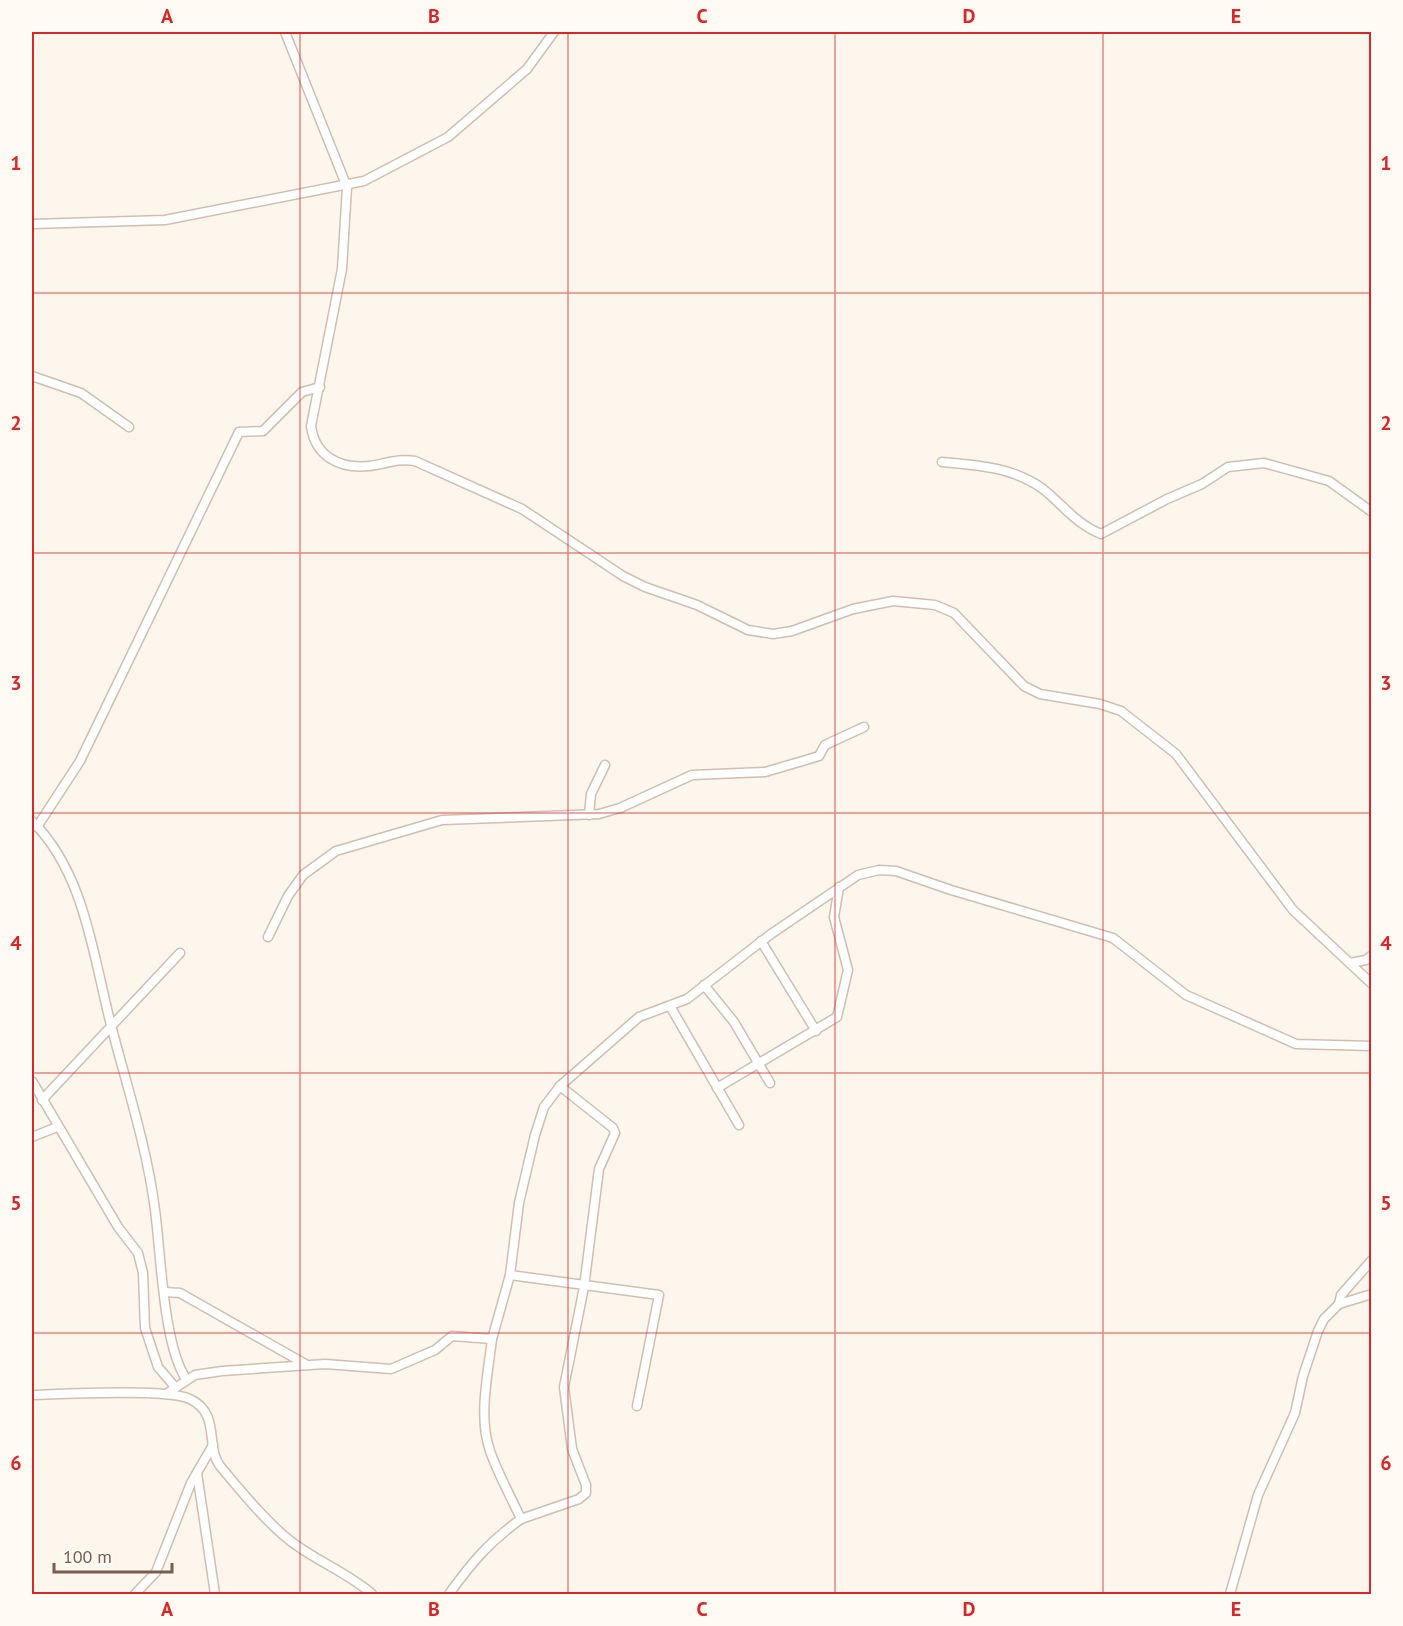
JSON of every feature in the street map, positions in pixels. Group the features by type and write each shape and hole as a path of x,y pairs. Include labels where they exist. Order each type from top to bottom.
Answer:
{"street":[{"path":"285,32 346,187 342,269 311,426 313,439 320,451 331,459 359,466 404,459 415,461 522,509 623,576 645,587 697,605 748,630 773,634 792,631 853,609 893,601 935,605 954,613 1024,686 1040,694 1100,704 1121,711 1176,754 1293,910 1371,984"},
{"path":"32,224 165,220 364,182 448,138 527,69 554,32"},
{"path":"32,376 81,393 129,428"},
{"path":"186,1379 175,1352 149,1171 138,1119 78,897 60,857 34,824 80,761 239,432 264,431 302,392 320,387"},
{"path":"942,462 997,467 1041,488 1082,526 1101,534 1202,484 1228,467 1264,463 1329,481 1371,512"},
{"path":"268,937 288,896 303,875 336,851 442,820 589,815 620,808 692,775 765,772 790,766 819,756 825,745 864,727"},
{"path":"589,815 591,794 605,765"},
{"path":"521,1519 489,1450 485,1406 492,1339 510,1275 519,1203 544,1107 560,1086 639,1017 687,999 761,941 858,875 879,870 913,876 951,890 1113,938 1186,995 1296,1044 1371,1046"},
{"path":"717,1089 837,1017 848,970 834,917 839,888"},
{"path":"761,941 816,1031"},
{"path":"42,1100 180,953"},
{"path":"1350,963 1366,960 1371,955"},
{"path":"704,985 734,1022 770,1083"},
{"path":"670,1006 739,1125"},
{"path":"32,1081 57,1127 118,1227 138,1253 146,1302 145,1328 158,1367 175,1387"},
{"path":"449,1594 474,1558 492,1540 521,1519 579,1499 586,1493 586,1485 572,1449 564,1387 584,1287 599,1169 615,1133 613,1128 560,1086"},
{"path":"32,1137 57,1127"},
{"path":"1339,1304 1341,1295 1371,1260"},
{"path":"510,1275 584,1287 659,1295 637,1406"},
{"path":"165,1292 180,1293 307,1365"},
{"path":"1230,1594 1258,1495 1295,1413 1303,1376 1318,1331 1324,1319 1339,1304 1371,1294"},
{"path":"166,1394 186,1379 222,1371 307,1365 391,1369 435,1350 452,1336 492,1339"},
{"path":"32,1395 166,1394 188,1397 209,1420 218,1463 281,1533 372,1594"},
{"path":"135,1594 156,1572 197,1473 214,1444"},
{"path":"197,1473 215,1594"}]}
